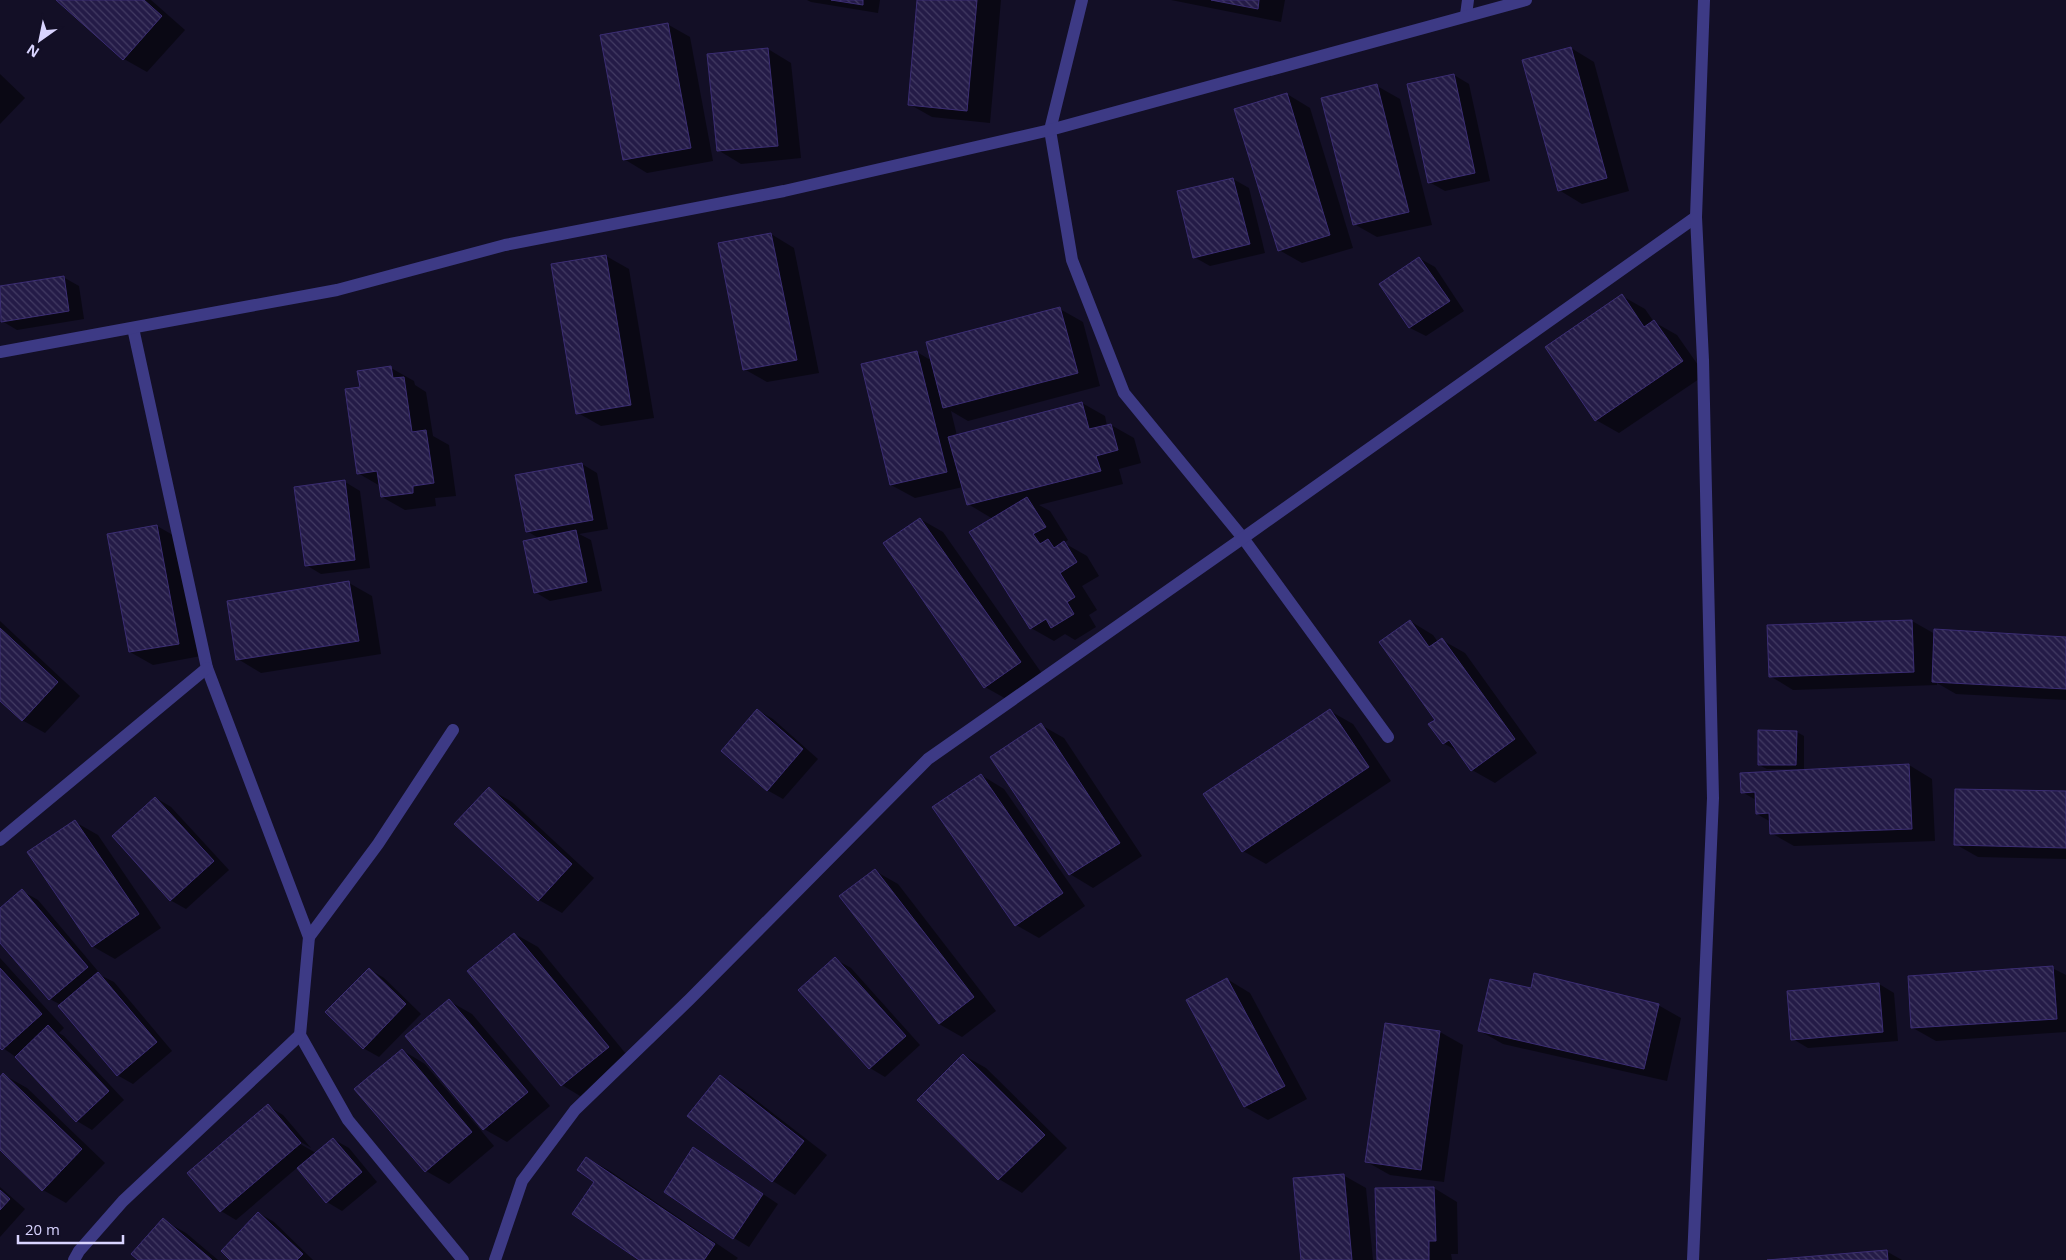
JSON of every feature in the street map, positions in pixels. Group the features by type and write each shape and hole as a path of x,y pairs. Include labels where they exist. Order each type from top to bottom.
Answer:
{"street":[{"path":"1082,0 1050,130 1072,260 1124,393 1243,538 1388,737"},
{"path":"1466,15 1468,0"},
{"path":"0,352 337,290 505,245 784,190 1050,130 1526,0"},
{"path":"1693,1260 1713,798 1703,360 1696,216 1704,0"},
{"path":"495,1260 522,1181 575,1110 690,1000 928,759 1696,216"},
{"path":"133,328 207,668 309,937 300,1035 348,1120 463,1260"},
{"path":"0,840 207,668"},
{"path":"309,937 378,844 453,730"},
{"path":"74,1260 79,1251 123,1200 300,1035"}],"building":[{"path":"56,0 144,0 162,16 123,60"},
{"path":"831,0 863,0 863,5"},
{"path":"917,0 977,0 967,111 908,105"},
{"path":"1211,0 1259,0 1258,9"},
{"path":"668,23 691,148 623,160 600,35"},
{"path":"1571,47 1607,178 1558,191 1522,60"},
{"path":"768,48 778,146 717,151 707,54"},
{"path":"1454,74 1475,173 1428,183 1407,84"},
{"path":"1377,84 1409,212 1353,225 1321,98"},
{"path":"1287,93 1330,235 1278,251 1234,109"},
{"path":"1233,178 1250,244 1193,258 1177,191"},
{"path":"771,233 797,360 743,370 718,243"},
{"path":"606,255 631,405 576,414 551,264"},
{"path":"1419,257 1450,301 1409,328 1379,284"},
{"path":"64,276 69,311 1,322 0,286"},
{"path":"1622,294 1644,327 1654,320 1683,361 1595,421 1545,347"},
{"path":"1060,307 1078,373 943,408 926,342"},
{"path":"917,351 947,472 890,485 861,364"},
{"path":"391,366 393,378 404,377 412,432 426,430 434,483 413,486 413,493 381,497 377,471 357,474 345,389 360,387 357,371"},
{"path":"1082,402 1089,429 1111,424 1118,450 1096,456 1101,471 967,505 948,437"},
{"path":"582,463 593,520 526,532 515,475"},
{"path":"345,480 355,560 305,566 294,487"},
{"path":"1027,497 1046,527 1033,534 1040,544 1048,539 1054,548 1064,541 1077,562 1060,573 1075,597 1067,602 1074,614 1051,628 1046,619 1030,629 969,532"},
{"path":"920,518 1021,662 984,688 883,543"},
{"path":"157,525 179,644 129,652 107,534"},
{"path":"576,530 587,582 534,593 523,541"},
{"path":"349,581 359,641 236,660 227,601"},
{"path":"1410,620 1429,647 1442,638 1515,739 1471,771 1449,740 1443,744 1428,724 1435,720 1379,642"},
{"path":"1912,620 1914,672 1769,677 1767,625"},
{"path":"0,628 58,682 22,721 0,701"},
{"path":"1934,629 2066,637 2066,689 1932,682"},
{"path":"757,709 803,749 767,791 721,751"},
{"path":"1330,709 1369,767 1242,852 1203,794"},
{"path":"1041,723 1120,843 1069,875 990,757"},
{"path":"1758,730 1797,731 1796,765 1758,765"},
{"path":"1909,764 1912,829 1770,834 1769,813 1756,814 1755,792 1741,793 1740,773"},
{"path":"981,774 1063,893 1015,926 932,807"},
{"path":"489,787 572,864 538,901 454,824"},
{"path":"1955,789 2066,791 2066,848 1954,845"},
{"path":"155,797 214,861 170,901 112,836"},
{"path":"75,820 139,914 92,947 27,852"},
{"path":"875,869 974,997 939,1024 839,896"},
{"path":"22,889 88,967 49,1000 0,943 0,908"},
{"path":"514,933 609,1047 561,1086 467,971"},
{"path":"835,957 906,1036 869,1069 798,990"},
{"path":"2053,966 2057,1019 1911,1028 1908,976"},
{"path":"0,968 42,1014 2,1050 0,1048"},
{"path":"369,968 406,1004 363,1049 325,1012"},
{"path":"98,972 157,1042 117,1076 58,1006"},
{"path":"1534,973 1659,1004 1644,1069 1478,1031 1490,979 1531,988"},
{"path":"1227,978 1285,1086 1244,1107 1186,1000"},
{"path":"1879,983 1883,1032 1791,1040 1787,991"},
{"path":"449,999 528,1092 483,1130 405,1036"},
{"path":"1385,1023 1440,1031 1421,1170 1365,1162"},
{"path":"48,1025 109,1091 76,1122 15,1057"},
{"path":"402,1049 472,1132 425,1172 354,1089"},
{"path":"963,1054 1045,1135 998,1180 917,1100"},
{"path":"3,1073 82,1149 42,1191 0,1150 0,1077"},
{"path":"720,1075 804,1141 772,1182 687,1116"},
{"path":"268,1104 301,1143 220,1212 187,1173"},
{"path":"333,1138 362,1172 326,1203 297,1168"},
{"path":"693,1147 763,1194 733,1239 664,1192"},
{"path":"586,1157 715,1244 704,1260 639,1260 572,1214 594,1182 577,1170"},
{"path":"1344,1174 1352,1260 1301,1260 1293,1178"},
{"path":"1434,1187 1436,1241 1429,1241 1429,1260 1377,1260 1375,1188"},
{"path":"0,1190 10,1199 0,1210"},
{"path":"258,1212 303,1254 297,1260 230,1260 221,1251"},
{"path":"163,1218 212,1260 138,1260 131,1254"},
{"path":"1887,1250 1888,1260 1767,1260"}]}
